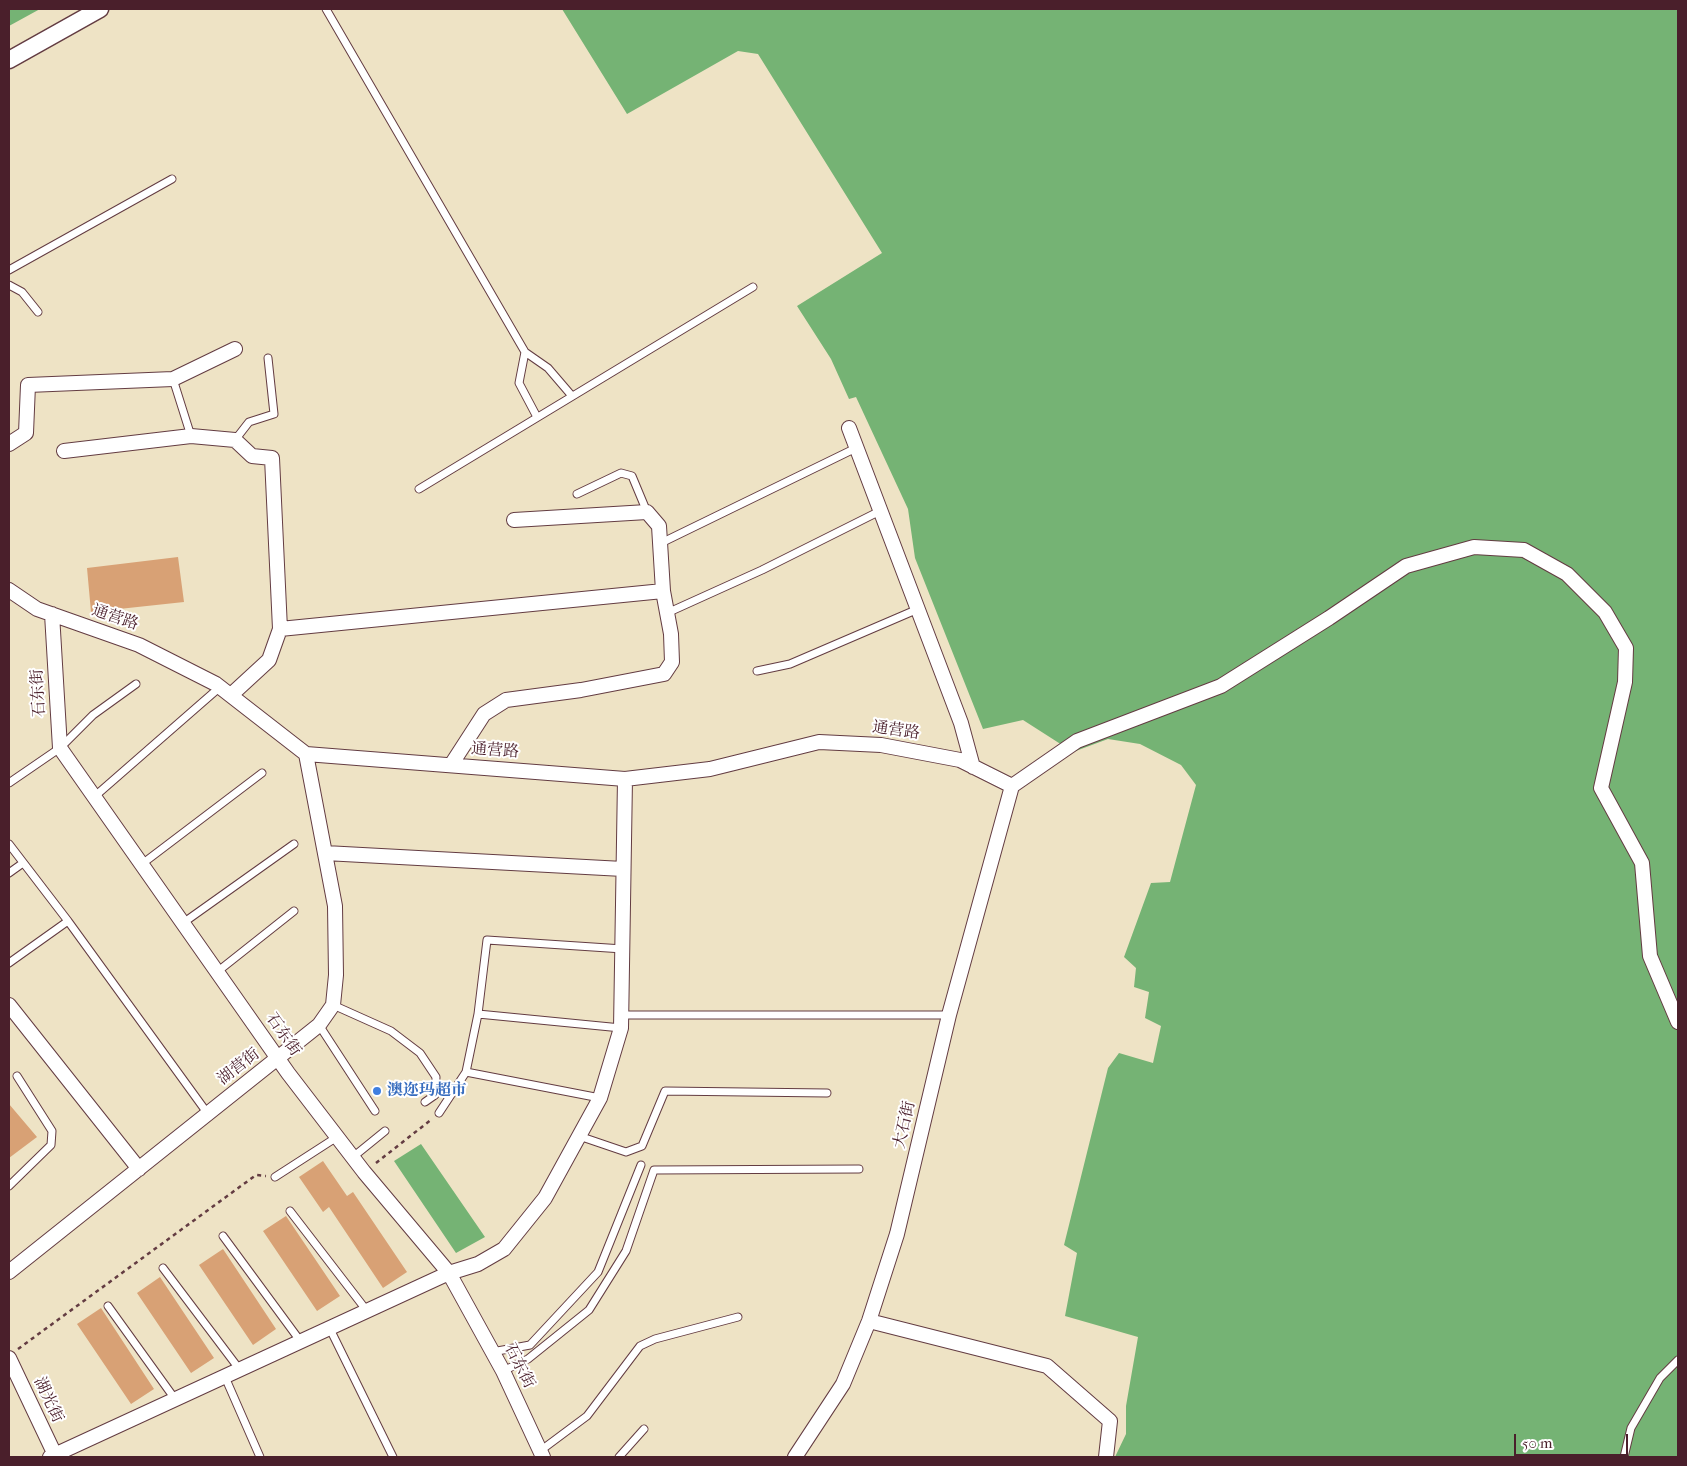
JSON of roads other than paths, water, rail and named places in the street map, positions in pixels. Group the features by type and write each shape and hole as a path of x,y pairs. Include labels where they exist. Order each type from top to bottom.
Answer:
{"street":[{"path":"9,60 100,9"},
{"path":"9,444 26,432 28,385 173,379 235,350"},
{"path":"849,428 961,722 972,767"},
{"path":"64,451 191,436 235,440 252,456 272,458 280,629 269,660 225,691"},
{"path":"451,765 484,714 506,700 581,690 664,674 672,662 671,634 663,591 659,526 647,512 514,520"},
{"path":"1012,786 1077,741 1221,686 1329,618 1406,566 1474,547 1524,550 1567,574 1605,612 1626,648 1625,682 1601,788 1642,863 1650,956 1678,1022"},
{"name":"通营路","path":"9,590 37,609 139,645 225,691 306,754 624,778 710,769 819,742 881,745 960,760 1012,786"},
{"path":"280,629 663,591"},
{"name":"石东街","path":"52,614 60,748 278,1058 364,1172 449,1273 503,1371 542,1454"},
{"name":"湖营街","path":"9,1272 319,1025 333,1005 336,975 335,906 306,754"},
{"path":"54,1457 449,1273 478,1264 504,1249 545,1198 600,1098 622,1022 624,778"},
{"name":"大石街","path":"796,1457 843,1384 869,1321 897,1234 949,1015 1012,786"},
{"path":"325,854 623,869"},
{"path":"9,1004 139,1169"},
{"path":"869,1321 1047,1366 1110,1421 1106,1457"},
{"name":"湖光街","path":"13,1354 54,1457"}],"lane":[{"path":"326,9 525,352 548,368 572,396"},
{"path":"9,270 172,179"},
{"path":"9,286 22,292 38,312"},
{"path":"419,488 753,287"},
{"path":"525,352 519,383 537,417"},
{"path":"235,440 249,422 274,414 268,358"},
{"path":"173,379 191,436"},
{"path":"661,543 856,448"},
{"path":"577,494 621,473 632,476 647,512"},
{"path":"667,613 762,570 880,511"},
{"path":"757,671 790,664 918,609"},
{"path":"9,783 60,748 93,715 136,684"},
{"path":"94,797 225,691"},
{"path":"142,864 262,774"},
{"path":"9,844 68,921 208,1114"},
{"path":"183,923 294,844"},
{"path":"9,873 23,863"},
{"path":"217,972 294,911"},
{"path":"9,963 68,921"},
{"path":"439,1113 466,1072 478,1014 487,940 623,949"},
{"path":"333,1005 391,1031 420,1053 436,1077 435,1095 425,1102"},
{"path":"478,1014 622,1022 949,1015"},
{"path":"319,1025 376,1110"},
{"path":"466,1072 600,1098"},
{"path":"9,1186 52,1145 52,1131 17,1076"},
{"path":"579,1136 626,1152 642,1146 665,1091 828,1093"},
{"path":"353,1157 385,1131"},
{"path":"275,1177 337,1137"},
{"path":"492,1352 530,1345 598,1272 641,1164"},
{"path":"503,1371 528,1359 589,1310 626,1251 654,1170 859,1168"},
{"path":"290,1211 368,1311"},
{"path":"223,1236 301,1342"},
{"path":"163,1268 240,1370"},
{"path":"108,1306 175,1400"},
{"path":"542,1454 587,1416 640,1346 655,1339 738,1317"},
{"path":"330,1329 393,1457"},
{"path":"1624,1457 1631,1428 1660,1378 1678,1360"},
{"path":"225,1377 260,1457"},
{"path":"619,1457 644,1429"}],"place":[{"name":"澳迩玛超市","path":"377,1091"}]}
